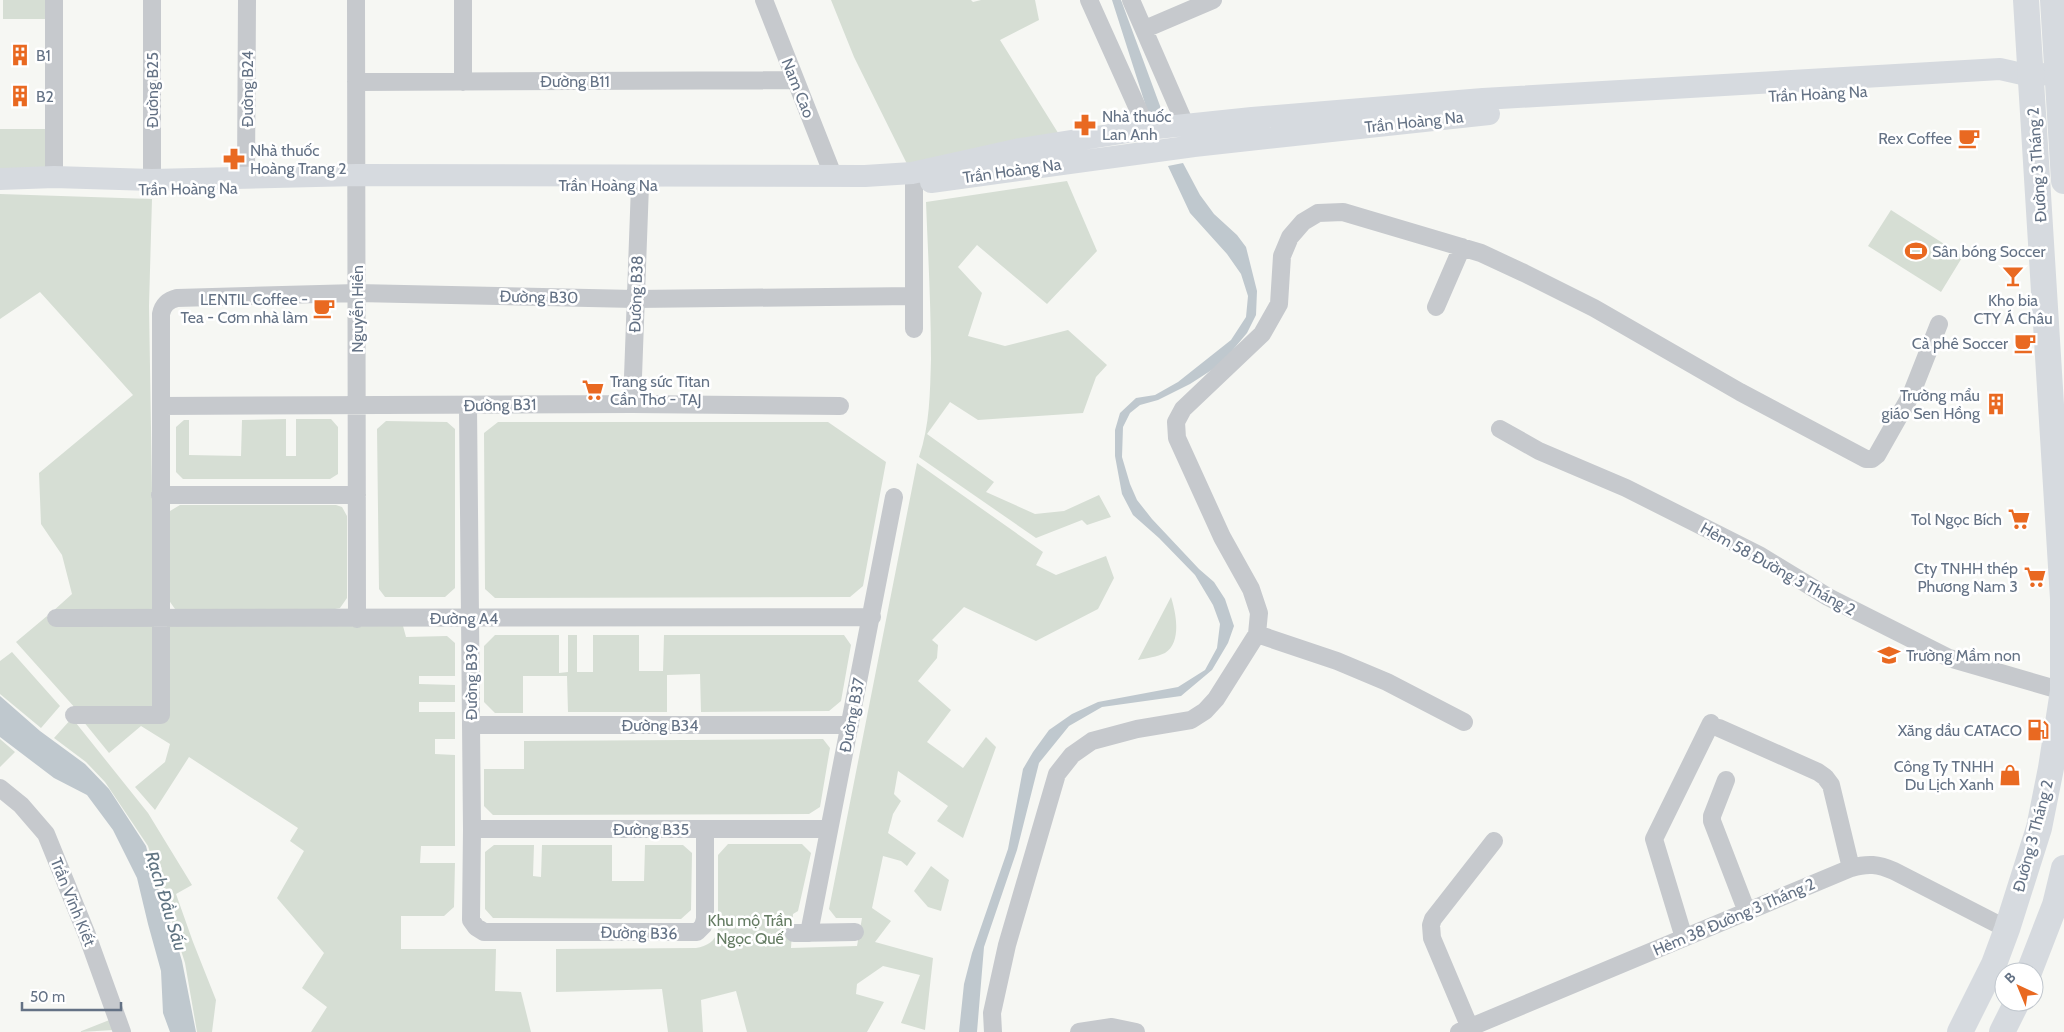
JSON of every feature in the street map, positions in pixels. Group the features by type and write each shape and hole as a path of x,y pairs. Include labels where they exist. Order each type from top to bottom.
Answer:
{"highway":[{"name":"Đường 3 Tháng 2","path":"1960,1032 1993,967 2007,929 2038,828 2051,768 2063,691 2063,599 2025,74 2026,0"},
{"name":"Đường 3 Tháng 2","path":"2053,0 2061,73 2064,181"},
{"path":"2033,962 2055,906 2064,868"},
{"path":"2002,1032 2012,1012"}],"main road":[{"name":"Trần Hoàng Na","path":"0,191 152,190 357,180 833,176 912,173 1020,149 1186,124 1501,98 2000,69 2025,74 2061,73"},
{"name":"Trần Hoàng Na","path":"0,179 54,177 152,180 246,178 854,188 914,184 1194,146 1477,115 2002,83 2025,74"},
{"path":"1186,124 1194,146"},
{"path":"1147,129 1154,151"}],"street":[{"path":"54,0 54,177"},
{"name":"Đường B25","path":"152,0 152,180"},
{"name":"Đường B24","path":"246,178 247,0"},
{"name":"Nguyễn Hiền","path":"356,0 357,618"},
{"path":"462,0 463,82"},
{"name":"Nam Cao","path":"764,0 833,176"},
{"path":"1089,0 1147,129"},
{"path":"1131,0 1146,29 1186,124"},
{"path":"1146,29 1213,0"},
{"name":"Đường B11","path":"356,82 795,80"},
{"path":"914,184 914,329"},
{"name":"Đường B38","path":"632,404 640,185"},
{"path":"993,1032 992,1014 1007,945 1058,774 1072,755 1092,741 1136,728 1191,720 1205,711 1216,699 1257,634 1259,613 1251,589 1222,536 1177,438 1176,422 1183,409 1262,334 1279,304 1282,256 1290,237 1303,222 1318,213 1343,212 1481,252 1594,308 1740,392 1866,459 1872,459 1877,455 1911,395 1939,324"},
{"path":"1436,307 1462,247"},
{"name":"Đường B30","path":"161,406 161,314 166,304 177,298 357,293 635,300 914,296"},
{"name":"Đường B31","path":"161,406 632,404 840,406"},
{"path":"74,715 160,715 161,406"},
{"name":"Đường B39","path":"468,406 471,618 471,920 476,927"},
{"name":"Hẻm 58 Đường 3 Tháng 2","path":"1500,430 1539,451 1626,488 1759,556 1783,572 1835,601 1949,658 2063,691"},
{"path":"160,495 357,495"},
{"name":"Đường B37","path":"855,932 802,933 829,829 894,498"},
{"name":"Đường A4","path":"56,618 872,617"},
{"path":"1257,634 1337,661 1387,682 1464,722"},
{"name":"Đường B34","path":"471,725 850,725"},
{"path":"1684,938 1654,839 1715,726 1818,772 1828,781 1831,786 1851,868"},
{"path":"1726,780 1712,816 1712,821 1747,912"},
{"name":"Trần Vĩnh Kiết","path":"0,788 21,805 46,834 87,935 121,1029"},
{"name":"Đường B35","path":"472,829 829,829"},
{"name":"Đường B36","path":"476,927 484,932 697,932 703,926 705,919 705,829"},
{"path":"1464,1030 1432,938 1431,925 1438,912 1494,841"},
{"name":"Hẻm 38 Đường 3 Tháng 2","path":"1464,1030 1851,868 1866,864 1881,865 2007,929"},
{"path":"1079,1032 1112,1028 1136,1032"}],"green space":[{"path":"3,0 48,0 48,19 3,19"},
{"path":"831,0 971,0 973,2 981,0 1035,0 1039,20 1000,40 1060,136 907,164 854,57"},
{"path":"0,129 48,129 49,171 0,168"},
{"path":"1067,181 1097,251 1047,304 977,245 958,267 982,293 968,336 1005,346 1068,330 1107,365 1096,377 1083,413 978,420 950,402 927,434 994,482 986,492 1035,514 1064,511 1099,495 1111,517 1087,525 1082,520 1036,538 919,457 923,445 930,396 930,300 926,202"},
{"path":"0,194 152,199 149,306 154,612 52,612 72,594 62,555 41,524 39,473 133,395 40,292 0,319"},
{"name":"Sân bóng Soccer","path":"1891,210 1963,256 1941,292 1868,246"},
{"path":"286,419 286,456 296,456 296,419 331,419 338,427 338,474 330,479 183,479 176,472 176,427 184,420 189,420 189,455 241,456 242,420"},
{"path":"386,421 447,422 455,429 455,588 445,597 385,597 379,589 377,429"},
{"path":"498,422 828,422 886,462 863,586 850,597 495,598 485,589 484,433"},
{"name":"Khu mộ Trần Ngọc Quế","path":"917,463 1043,552 1036,565 1056,575 1106,556 1114,578 1098,609 1036,641 964,607 932,640 938,645 937,658 918,681 951,710 927,742 963,768 986,737 996,747 963,838 937,821 948,806 898,771 894,794 901,801 893,814 888,833 916,853 907,866 901,861 883,856 872,908 891,921 875,942 933,958 925,1030 901,1023 920,975 883,966 857,984 856,994 884,1002 867,1032 747,1032 736,991 701,1000 703,1032 668,1032 662,989 556,992 556,949 696,948 710,943 715,938 718,930 718,855 728,844 802,844 811,853 798,911 793,914 791,948 857,946 862,918 836,918 829,909"},
{"path":"180,505 336,505 342,507 347,516 347,598 340,608 335,609 175,609 168,599 169,516 170,511"},
{"path":"1171,597 1176,619 1174,642 1165,653 1138,660"},
{"path":"47,616 48,621 154,624 155,709 76,709 16,642"},
{"path":"167,626 403,626 406,637 447,636 455,643 455,676 419,676 419,684 455,685 455,702 419,702 419,712 455,712 455,739 435,739 435,754 455,755 455,846 421,846 420,863 455,863 454,907 444,916 401,916 401,949 496,949 495,991 521,992 531,1032 311,1032 327,1007 302,988 324,953 277,898 304,851 290,841 298,828 189,757 155,810 135,787 165,762 170,744 141,726 109,753 83,721 166,720"},
{"path":"495,635 559,635 559,673 568,672 568,635 577,635 577,672 593,672 593,635 639,635 639,671 663,671 664,635 844,635 851,645 841,701 829,711 701,712 700,674 667,675 667,712 568,712 567,676 523,676 523,713 495,713 484,702 484,646"},
{"path":"12,652 60,706 41,728 0,694 0,661"},
{"path":"72,718 148,813 192,885 176,894 216,1000 212,1032 197,1032 185,963 148,846 105,782 86,762 54,738"},
{"path":"0,739 15,752 0,767"},
{"path":"823,739 830,748 820,807 809,814 493,815 484,806 484,769 524,769 524,741"},
{"path":"494,845 534,845 533,876 541,877 542,845 612,845 612,881 644,881 645,845 683,845 692,853 691,910 681,919 493,918 485,909 485,852"},
{"path":"931,866 949,880 941,911 928,907 914,891"},
{"path":"112,1019 114,1030 79,1032"}],"shaded area":[{"path":"1112,0 1121,0 1163,114 1149,116"},
{"path":"1183,163 1200,195 1214,214 1237,235 1246,247 1257,291 1256,315 1247,333 1221,364 1190,384 1158,400 1140,405 1130,413 1123,427 1122,457 1137,500 1152,519 1199,569 1214,582 1225,599 1234,626 1228,643 1212,670 1181,696 1102,707 1069,726 1039,763 1017,850 984,947 977,1032 959,1032 964,984 972,953 1008,849 1023,769 1033,752 1049,730 1072,714 1098,702 1178,687 1205,670 1217,648 1220,624 1213,605 1195,575 1159,538 1133,515 1122,494 1115,456 1115,430 1120,413 1136,398 1155,395 1178,382 1231,340 1246,317 1248,296 1241,274 1227,254 1190,213 1168,166"},
{"name":"Rạch Đầu Sấu","path":"0,696 40,731 85,764 109,789 146,846 154,877 182,961 196,1032 170,1032 163,1013 161,971 137,878 113,830 87,795 54,778 0,737"}],"place":[{"name":"B1","path":"20,55"},
{"name":"B2","path":"20,96"},
{"name":"Nhà thuốc Lan Anh","path":"1085,125"},
{"name":"Rex Coffee","path":"1969,138"},
{"name":"Nhà thuốc Hoàng Trang 2","path":"234,159"},
{"name":"Sân bóng Soccer","path":"1916,251"},
{"name":"Kho bia CTY Á Châu","path":"2013,276"},
{"name":"LENTIL Coffee - Tea - Cơm nhà làm","path":"324,308"},
{"name":"Cà phê Soccer","path":"2025,343"},
{"name":"Trang sức Titan Cần Thơ - TAJ","path":"593,390"},
{"name":"Trường mẩu giáo Sen Hồng","path":"1996,404"},
{"name":"Tol Ngọc Bích","path":"2019,519"},
{"name":"Cty TNHH thép Phương Nam 3","path":"2035,577"},
{"name":"Trường Mầm non","path":"1889,655"},
{"name":"Xăng dầu CATACO","path":"2038,730"},
{"name":"Công Ty TNHH Du Lịch Xanh","path":"2010,775"}]}
